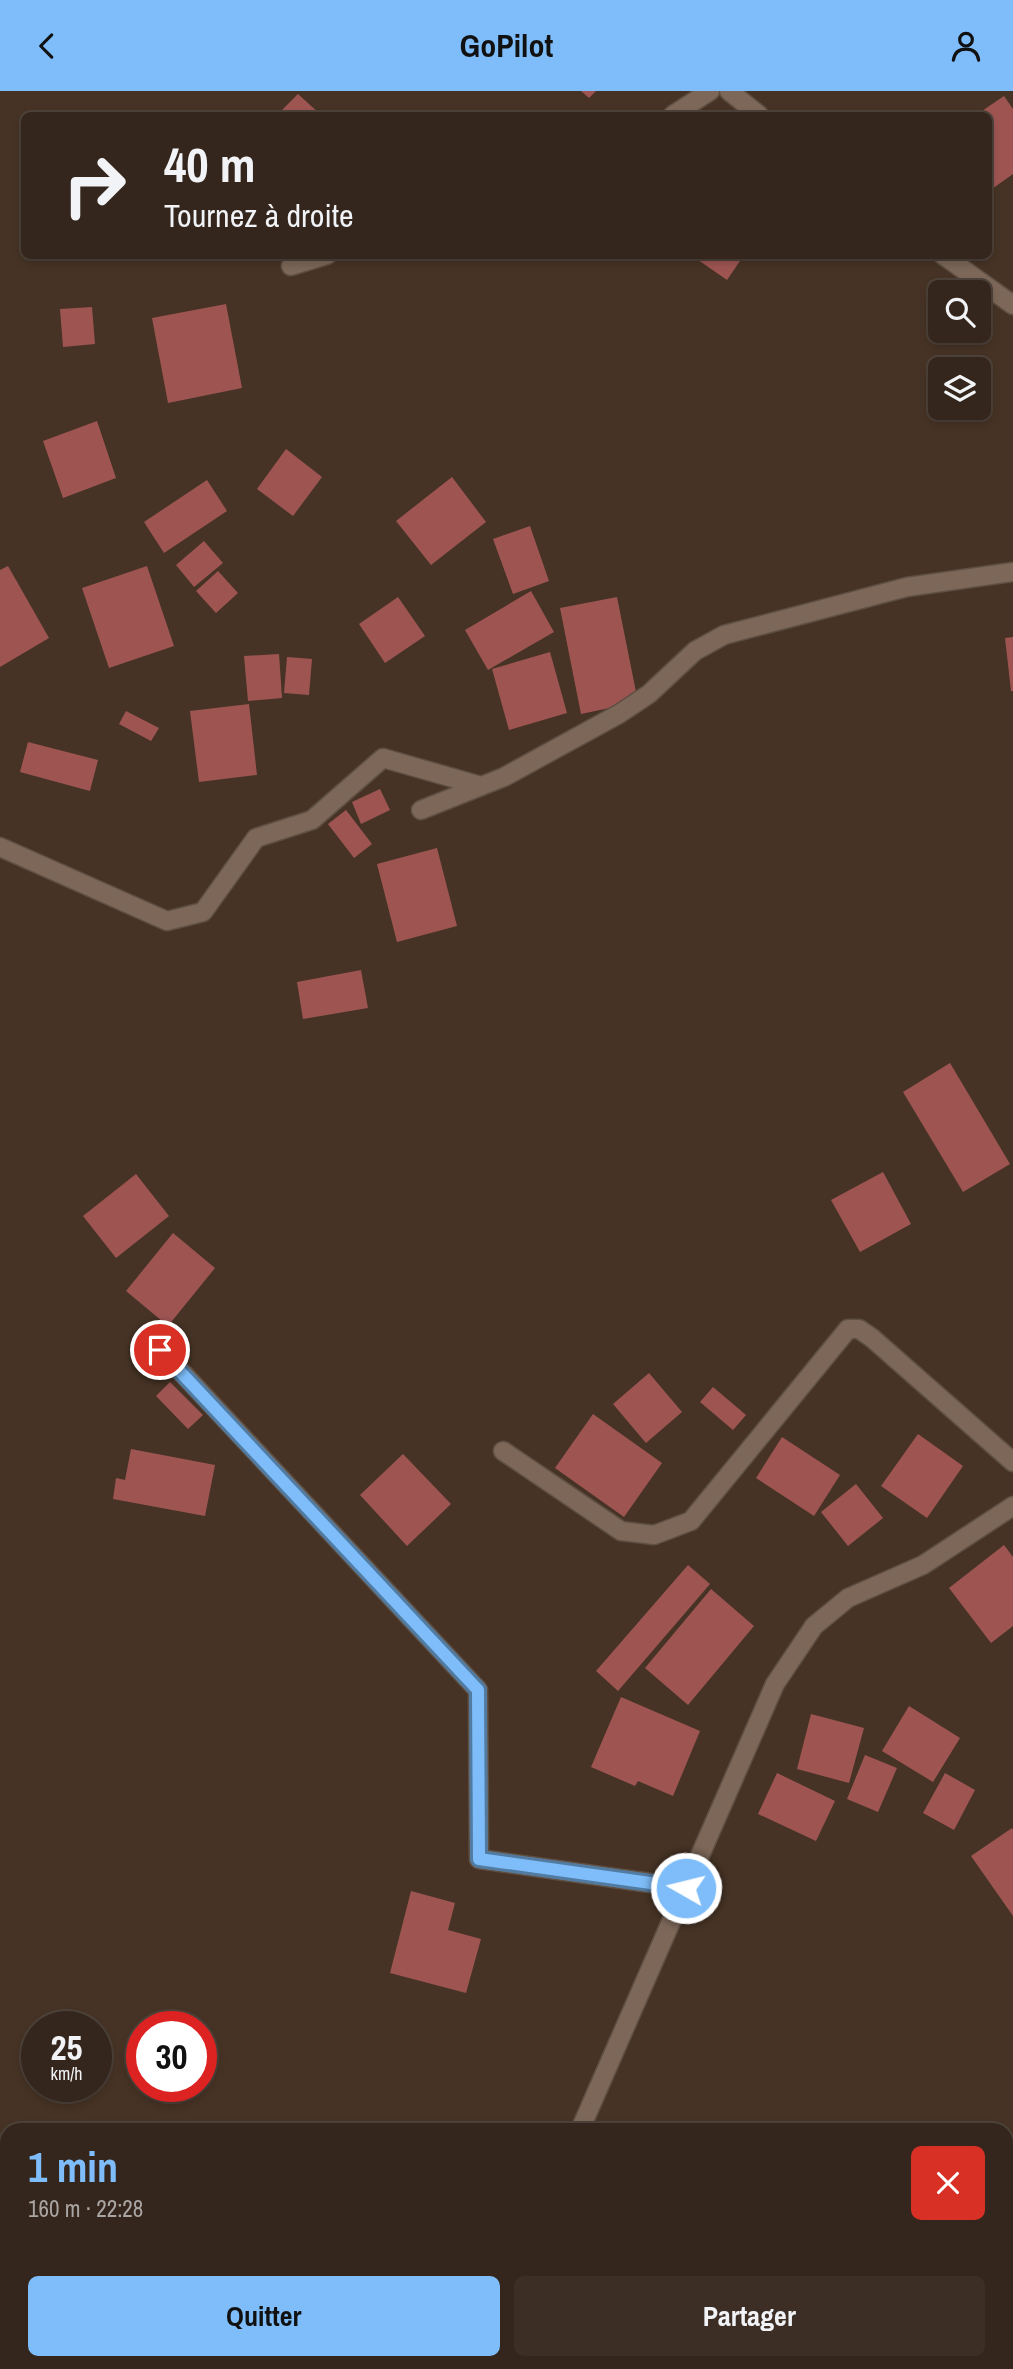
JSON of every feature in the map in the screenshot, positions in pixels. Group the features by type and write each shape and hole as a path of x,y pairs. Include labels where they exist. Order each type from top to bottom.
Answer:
{"street":[{"path":"678,112 710,91"},
{"path":"729,91 755,112"},
{"path":"291,266 314,259"},
{"path":"949,259 1013,305"},
{"path":"421,810 504,777 619,714 649,694 695,651 724,635 906,587 1013,572"},
{"path":"0,847 167,921 203,912 256,838 312,820 383,758 481,786"},
{"path":"503,1451 621,1531 653,1535 691,1521 848,1329 859,1329 1013,1462"},
{"path":"160,1350 478,1690 479,1859 686,1888"},
{"path":"583,2123 775,1684 814,1626 848,1598 923,1565 1013,1506"}],"building":[{"path":"581,91 596,91 589,98"},
{"path":"298,94 318,112 280,112"},
{"path":"1004,96 1013,109 1013,174 992,189 992,112 980,112"},
{"path":"697,259 741,259 727,280"},
{"path":"226,304 242,388 168,403 152,318"},
{"path":"92,307 95,344 63,347 60,309"},
{"path":"97,421 116,478 63,498 43,441"},
{"path":"286,449 322,477 293,516 257,489"},
{"path":"452,477 486,522 431,565 396,521"},
{"path":"207,480 227,511 164,553 144,522"},
{"path":"530,526 549,581 513,594 493,539"},
{"path":"204,541 223,563 194,587 176,565"},
{"path":"8,566 49,638 0,667 0,570"},
{"path":"147,566 174,646 109,668 82,588"},
{"path":"218,571 238,593 216,613 196,591"},
{"path":"531,591 554,632 488,670 465,630"},
{"path":"398,597 425,636 385,663 359,624"},
{"path":"617,597 638,702 581,714 560,608"},
{"path":"1013,637 1013,691 1011,691 1005,638"},
{"path":"550,652 567,713 509,730 492,669"},
{"path":"279,654 282,698 248,701 244,656"},
{"path":"287,657 312,659 309,695 284,693"},
{"path":"249,704 257,775 199,782 190,711"},
{"path":"126,711 159,728 151,741 119,724"},
{"path":"28,742 98,760 90,791 20,772"},
{"path":"380,789 390,810 361,824 352,802"},
{"path":"346,810 372,844 354,858 328,824"},
{"path":"437,848 457,926 397,942 377,864"},
{"path":"361,970 368,1008 303,1019 297,982"},
{"path":"950,1063 1010,1164 963,1192 903,1092"},
{"path":"883,1172 911,1224 860,1252 831,1200"},
{"path":"136,1174 169,1216 116,1258 83,1216"},
{"path":"173,1233 215,1268 168,1326 126,1291"},
{"path":"649,1373 682,1412 646,1443 613,1404"},
{"path":"170,1382 203,1415 188,1429 156,1396"},
{"path":"713,1387 746,1415 733,1430 700,1402"},
{"path":"593,1414 662,1463 624,1517 555,1468"},
{"path":"918,1434 963,1466 927,1518 881,1486"},
{"path":"782,1437 840,1475 814,1516 756,1478"},
{"path":"131,1449 215,1465 205,1516 113,1499 116,1478 125,1480"},
{"path":"403,1454 451,1504 407,1546 360,1495"},
{"path":"856,1484 883,1518 848,1546 821,1512"},
{"path":"1004,1545 1013,1557 1013,1626 991,1643 949,1588"},
{"path":"688,1565 710,1584 618,1691 596,1671"},
{"path":"711,1589 754,1626 688,1705 645,1668"},
{"path":"621,1697 700,1731 673,1796 638,1781 635,1786 591,1767"},
{"path":"909,1706 960,1738 933,1782 882,1751"},
{"path":"811,1714 864,1728 849,1783 797,1769"},
{"path":"865,1755 897,1768 878,1812 847,1799"},
{"path":"777,1773 835,1801 816,1841 758,1814"},
{"path":"945,1773 975,1790 954,1830 923,1813"},
{"path":"1012,1828 1013,1830 1013,1916 971,1856"},
{"path":"411,1891 455,1903 448,1930 481,1939 466,1993 390,1973"}],"route":[{"path":"160,1350 478,1690 479,1859 686,1888"}]}
